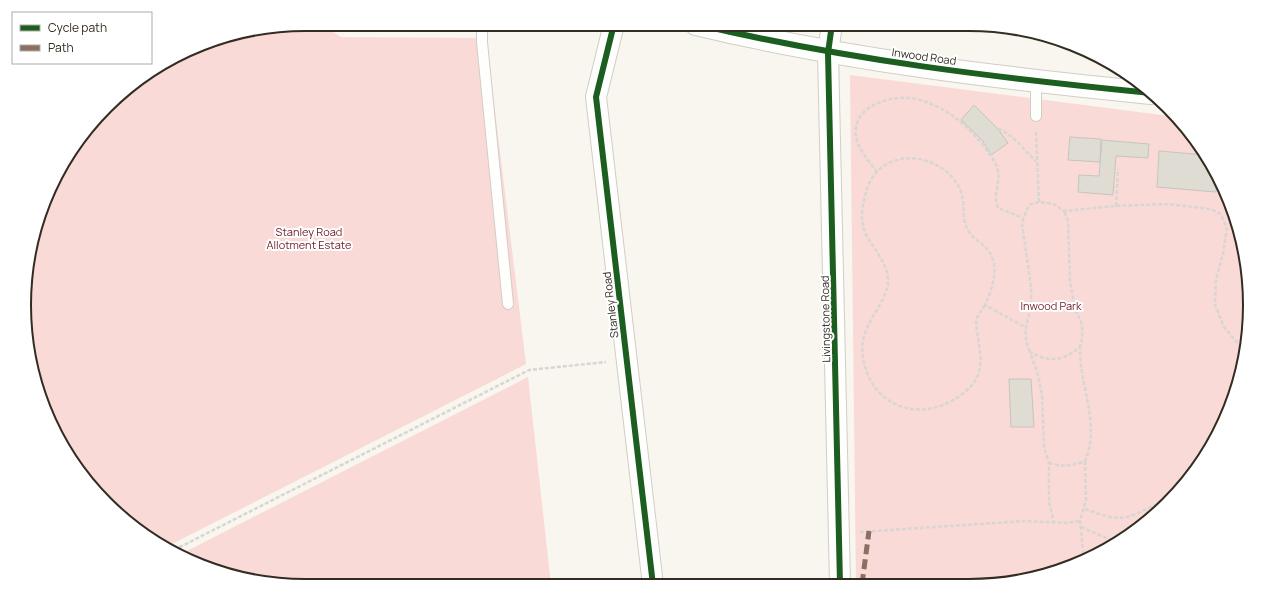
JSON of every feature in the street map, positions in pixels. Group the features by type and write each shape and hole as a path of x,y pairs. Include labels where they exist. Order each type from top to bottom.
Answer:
{"street":[{"name":"Stanley Road","path":"612,31 596,97 652,579"},
{"name":"Inwood Road","path":"728,31 828,53 1036,81 1141,92"},
{"name":"Livingstone Road","path":"831,31 828,53 840,579"}],"lane":[{"path":"482,31 508,304"},
{"path":"1036,81 1036,116"}],"path":[{"path":"877,172 857,142 855,130 861,115 879,102 891,98 920,100 936,107 968,127 983,143 998,171 999,180 995,202 998,208 1023,218"},
{"path":"1036,116 1039,202"},
{"path":"998,129 1007,132 1037,161"},
{"path":"918,158 928,160 937,164 958,184 963,196 965,218 969,232 985,246 993,260 994,279 992,289 985,305 976,318 981,352 980,367 968,389 956,399 941,406 905,408 891,403 877,392 867,376 862,348 863,337 886,289 888,274 881,257 863,230 862,220 865,194 872,178 883,167 894,162 918,158"},
{"path":"1116,206 1118,169"},
{"path":"1054,522 1049,502 1049,463 1044,447 1042,395 1038,375 1026,344 1025,327 1031,310 1031,287 1023,232 1023,218 1031,204 1039,202 1054,204 1064,211 1068,221 1070,280 1075,310 1080,318 1083,330 1080,346 1080,363 1092,435 1090,450 1085,460 1087,491 1085,509 1080,521 1083,554"},
{"path":"1064,211 1116,206 1168,204 1210,209 1222,217 1227,228 1226,239 1216,278 1215,305 1224,326 1240,346"},
{"path":"1031,310 1042,304 1053,303 1061,304 1075,310"},
{"path":"985,305 1025,327"},
{"path":"1030,352 1042,358 1056,360 1069,356 1080,346"},
{"path":"178,548 529,370 626,360"},
{"path":"1049,463 1067,466 1085,460"},
{"path":"1085,509 1107,517 1119,518 1130,516 1156,505"},
{"path":"840,532 1024,522 1080,521"},
{"path":"1080,526 1110,539"}],"green space":[{"name":"Stanley Road Allotment Estate","path":"332,31 341,37 486,38 526,364 172,544 153,533 124,511 99,486 77,457 59,426 52,410 40,376 33,341 31,305 33,269 40,234 59,184 77,153 99,124 124,99 138,88 153,77 184,59 234,40 269,33"},
{"name":"Inwood Park","path":"850,75 1167,116 1197,153 1215,184 1234,234 1241,269 1243,305 1241,341 1234,376 1215,426 1197,457 1175,486 1150,511 1121,533 1090,551 1074,558 1040,570 1005,577 969,579 856,579"},
{"path":"528,377 550,579 305,579 269,577 234,570 186,552"}],"building":[{"path":"974,105 998,129 1008,143 991,155 982,140 961,120"},
{"path":"1070,137 1101,139 1100,162 1068,160"},
{"path":"1102,140 1149,144 1148,158 1116,156 1113,195 1078,192 1079,175 1099,176"},
{"path":"1159,151 1198,154 1216,187 1216,192 1157,187"},
{"path":"1009,379 1031,379 1034,427 1011,427"}],"marked path":[{"path":"863,579 869,531"}],"cycle path":[{"path":"612,31 596,97 652,579"},
{"path":"726,31 866,58 980,74 1141,92"},
{"path":"831,31 828,53 840,579"}]}
